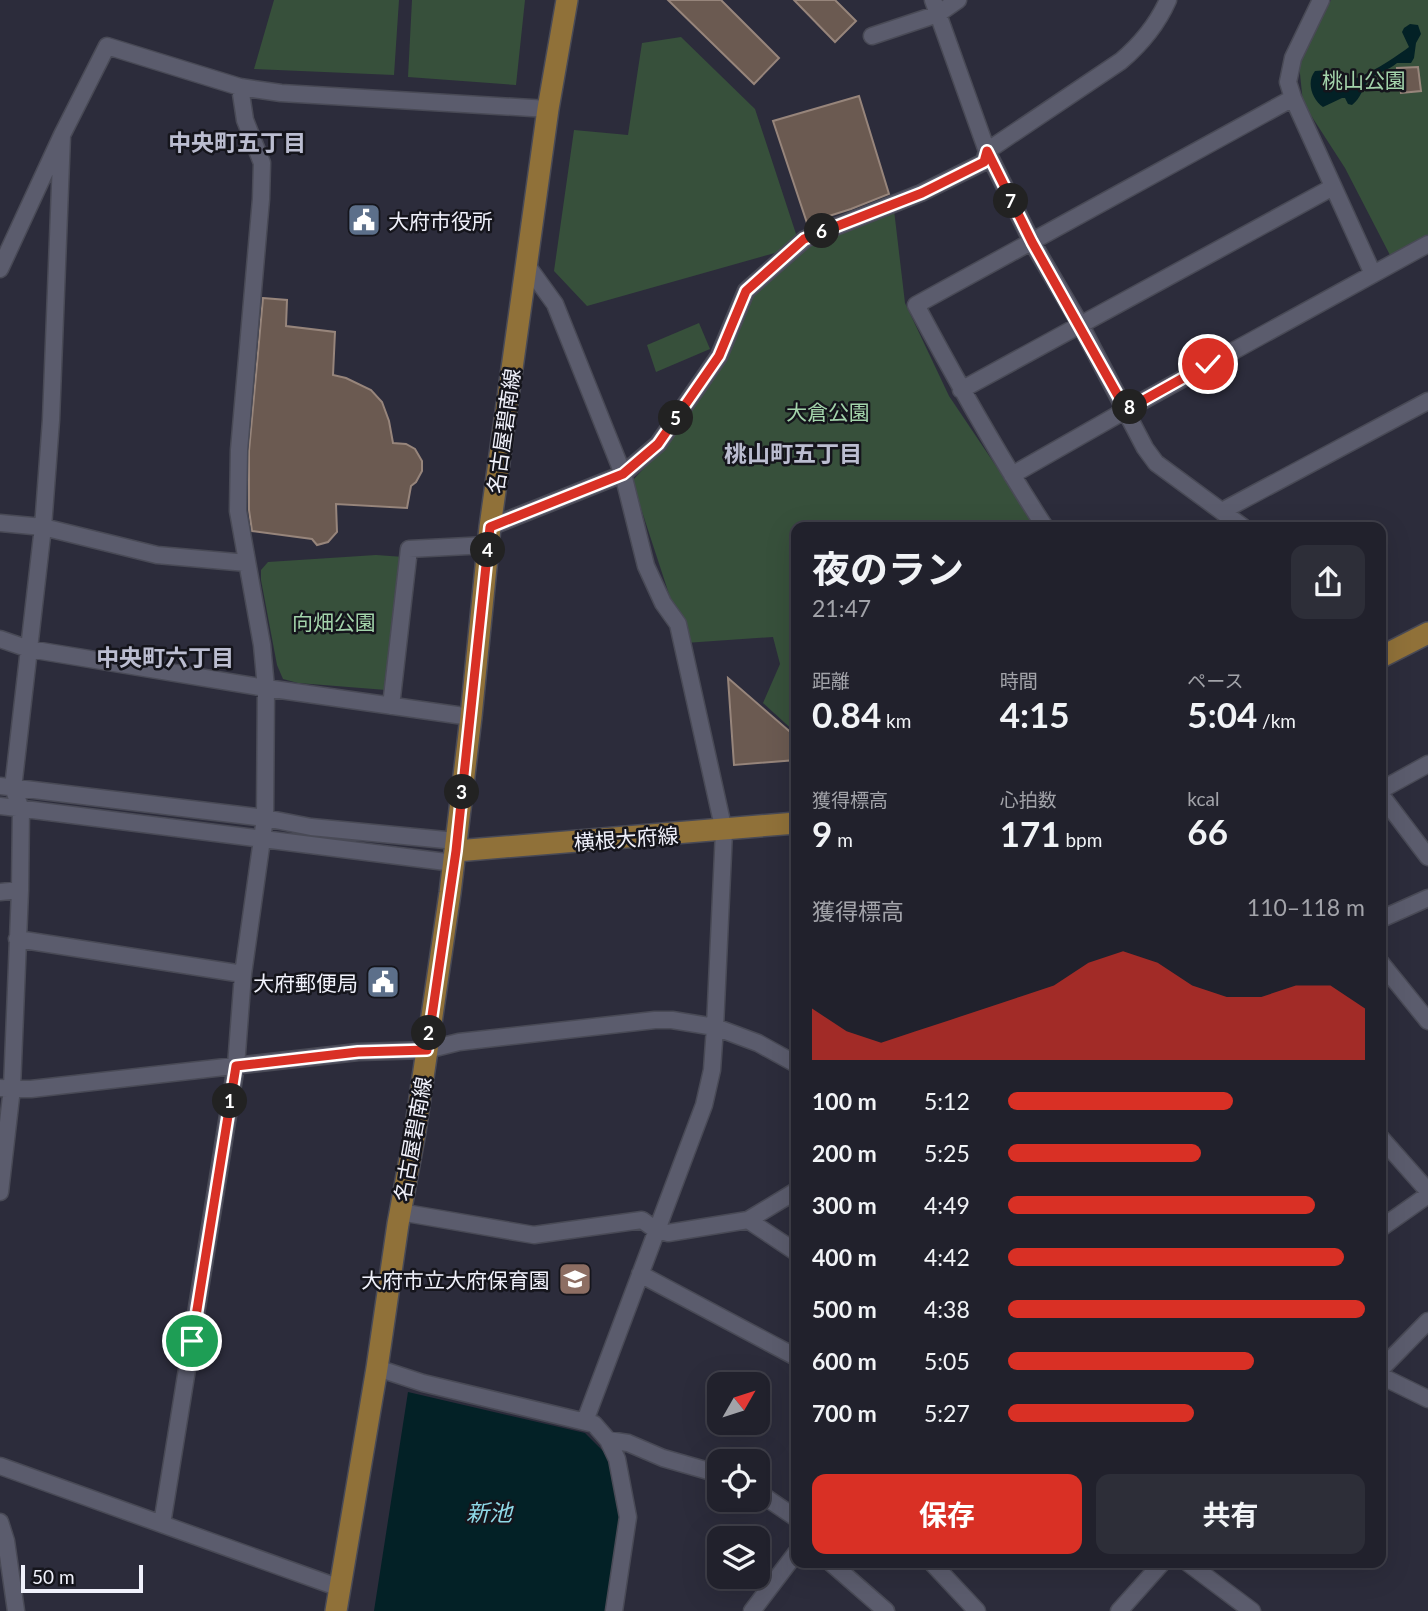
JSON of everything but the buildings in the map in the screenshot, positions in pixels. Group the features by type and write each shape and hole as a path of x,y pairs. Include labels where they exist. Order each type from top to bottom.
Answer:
{"main road":[{"name":"名古屋碧南線","path":"336,1611 427,1050 455,851 489,536 548,109 567,0"},
{"path":"1386,650 1428,633"},
{"name":"横根大府線","path":"455,851 791,824"}],"street":[{"path":"872,36 958,0"},
{"path":"391,706 410,549 489,536 623,474 658,444 719,356 746,291 804,239 922,193 984,162 987,151 1121,61 1140,45 1161,16 1168,0"},
{"path":"1321,0 1293,58 1289,82 1293,97 1373,274"},
{"path":"936,7 987,151 1032,242 1080,324 1145,448 1156,463 1237,522"},
{"path":"0,269 107,46 240,87 281,93 548,109"},
{"path":"162,1524 236,1066 243,974 265,818 266,688 262,645 238,511 239,450 262,163 245,120 240,87"},
{"path":"1042,522 961,390 916,304 1293,97"},
{"path":"0,1192 20,890 22,809 7,787 29,649 43,527 51,420 62,135"},
{"path":"961,390 1333,187"},
{"path":"1012,475 1428,244"},
{"path":"526,264 555,304 623,474 646,566 663,603 678,624 724,831 712,1070 704,1105 585,1421"},
{"path":"1224,510 1428,401"},
{"path":"0,523 43,527 156,555 247,563"},
{"path":"0,639 29,649 266,688 471,717"},
{"path":"1386,789 1428,764"},
{"path":"7,787 265,818 455,851"},
{"path":"1386,799 1428,857"},
{"path":"0,806 262,839 455,851"},
{"path":"0,892 20,890"},
{"path":"1386,917 1428,898"},
{"path":"17,939 243,974"},
{"path":"1386,969 1428,1021"},
{"path":"6,1088 31,1089 358,1052 427,1050 459,1042 655,1020 715,1027 758,1043 791,1061"},
{"path":"1386,1144 1428,1193 1386,1224"},
{"path":"400,1212 534,1235 642,1220 656,1230 668,1233 748,1220 791,1194"},
{"path":"748,1220 791,1249"},
{"path":"640,1275 791,1354"},
{"path":"1386,1364 1428,1321"},
{"path":"377,1368 423,1383 594,1424 608,1440 617,1459 628,1517 614,1611"},
{"path":"1386,1378 1428,1399"},
{"path":"608,1440 628,1443 663,1458 707,1471"},
{"path":"0,1466 340,1588"},
{"path":"770,1500 791,1515"},
{"path":"0,1522 6,1541 16,1611"},
{"path":"752,1611 791,1560"},
{"path":"837,1568 886,1611"},
{"path":"937,1568 977,1611"},
{"path":"1119,1611 1158,1568"},
{"path":"1195,1568 1252,1611"}],"green space":[{"path":"274,0 399,0 394,75 254,69"},
{"path":"412,0 525,0 516,85 408,77"},
{"name":"桃山公園","path":"1331,0 1428,0 1428,238 1391,257 1345,168 1303,103 1299,64"},
{"path":"681,37 755,109 797,237 789,249 587,306 554,271 574,130 628,135 642,43"},
{"name":"大倉公園","path":"894,210 905,303 949,396 1034,522 791,522 791,728 763,703 780,664 773,637 685,643 632,481 662,449 749,294 806,243"},
{"path":"699,323 710,349 656,372 647,345"},
{"name":"向畑公園","path":"376,555 404,557 386,690 298,683 283,679 277,665 261,570 268,562"}],"water":[{"path":"1410,24 1418,25 1421,34 1411,63 1397,63 1378,73 1366,84 1352,105 1348,104 1345,98 1323,107 1319,104 1311,85 1315,71 1329,70 1337,83 1364,75 1409,47 1402,32"},
{"name":"新池","path":"408,1392 585,1433 605,1453 618,1478 621,1534 610,1611 374,1611"}],"place":[{"name":"大府市役所","path":"364,220"},
{"name":"大府郵便局","path":"383,982"},
{"name":"大府市立大府保育園","path":"575,1279"}],"district":[{"name":"中央町五丁目","path":"237,142"},
{"name":"桃山町五丁目","path":"793,453"},
{"name":"中央町六丁目","path":"165,657"}],"route":[{"path":"192,1341 236,1066 358,1052 427,1050 456,851 490,527 623,474 658,444 719,356 746,291 804,239 922,193 984,162 987,151 1032,242 1126,410 1208,364"}]}
